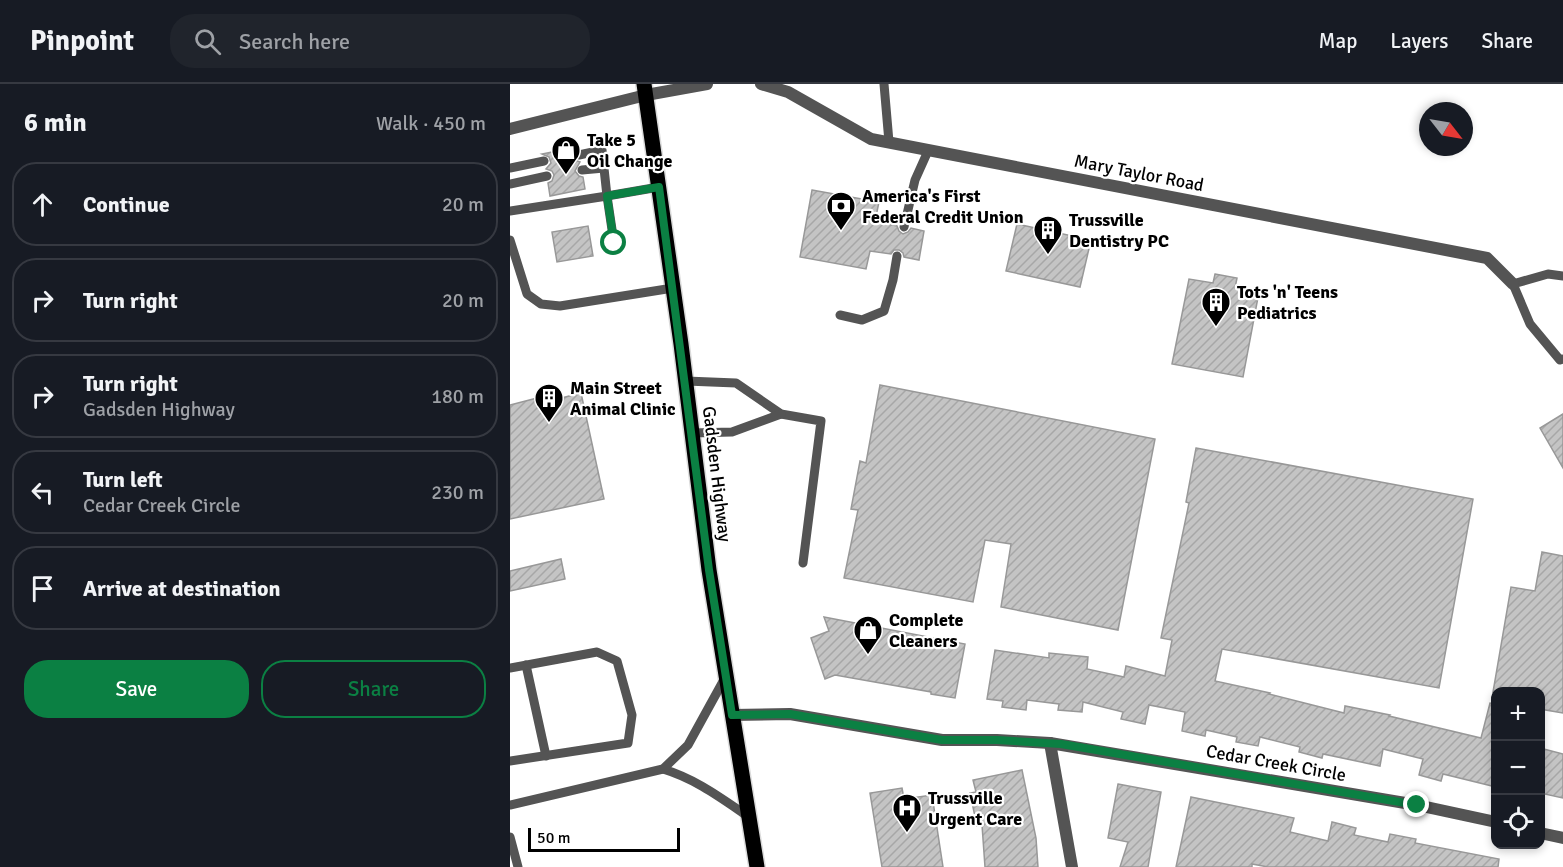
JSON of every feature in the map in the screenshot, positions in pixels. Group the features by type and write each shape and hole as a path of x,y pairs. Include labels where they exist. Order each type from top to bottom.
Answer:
{"main road":[{"name":"Gadsden Highway","path":"645,90 686,381 709,570 757,867"}],"street":[{"path":"510,129 645,90 707,84"},
{"name":"Mary Taylor Road","path":"761,84 788,92 871,139 1487,258 1512,284"},
{"name":"Cedar Creek Circle","path":"732,715 790,714 942,740 1050,743 1417,805 1491,821"},
{"path":"1050,743 1072,867"},
{"path":"1545,834 1563,838"}],"lane":[{"path":"884,84 889,142"},
{"path":"579,155 602,150 614,243"},
{"path":"904,227 915,180 928,151"},
{"path":"510,168 544,161"},
{"path":"582,170 604,168"},
{"path":"510,184 547,176"},
{"path":"510,211 659,187"},
{"path":"510,240 512,240 527,294 540,304 560,306 673,288"},
{"path":"840,315 861,320 884,310 897,256"},
{"path":"1563,276 1548,274 1512,284 1530,324 1560,360 1563,359"},
{"path":"686,381 736,383 781,414 821,421 803,563"},
{"path":"692,434 732,432 781,414"},
{"path":"510,668 597,652 617,660 632,715 628,743 510,761"},
{"path":"526,665 546,756"},
{"path":"663,769 688,745 727,675"},
{"path":"510,805 663,769 686,776 701,784 749,817"},
{"path":"510,837 518,867"}],"building":[{"path":"577,147 572,156 574,160 580,162 575,171 583,177 585,189 550,196 548,183 552,181 554,175 552,171 546,169 551,163 549,157 542,154"},
{"path":"812,190 879,202 875,221 897,226 903,234 911,228 924,231 919,260 904,257 899,250 894,250 891,254 870,251 866,269 800,257"},
{"name":"Trussville Dentistry PC","path":"1017,224 1091,240 1080,287 1006,271"},
{"path":"588,226 593,256 557,262 552,232"},
{"name":"Tots 'n' Teens Pediatrics","path":"1215,274 1237,278 1235,288 1259,292 1243,377 1172,364 1189,279 1213,283"},
{"path":"880,385 1155,439 1118,630 1001,607 1011,544 985,540 973,602 844,578 858,510 851,509 860,461 866,463"},
{"path":"581,393 604,499 510,519 510,405 541,397 542,403"},
{"path":"1563,414 1563,468 1540,428"},
{"path":"1196,448 1473,499 1439,688 1222,649 1215,681 1344,713 1345,706 1481,738 1491,703 1491,786 1443,774 1441,781 1419,775 1423,759 1383,749 1380,766 1323,754 1322,758 1299,752 1300,747 1260,737 1258,746 1236,742 1237,737 1206,730 1205,736 1182,731 1185,712 1149,705 1145,724 1121,719 1123,712 1083,702 1082,712 1058,710 1059,704 1027,700 1026,710 1002,707 1003,701 987,699 995,650 1049,658 1049,653 1088,657 1087,669 1124,677 1126,666 1165,676 1172,640 1161,638 1189,503 1186,502"},
{"path":"1542,552 1563,556 1563,713 1545,710 1545,687 1494,687 1511,587 1535,591"},
{"path":"561,559 565,579 510,591 510,571"},
{"name":"Complete Cleaners","path":"824,617 965,644 955,698 835,675 825,679 811,638 829,631"},
{"path":"1545,749 1563,754 1563,798 1545,794"},
{"path":"1022,770 1036,838 1038,867 985,867 982,825 977,826 970,793 976,792 973,780"},
{"path":"1118,784 1161,792 1148,867 1120,867 1128,842 1108,838"},
{"name":"Trussville Urgent Care","path":"902,788 904,799 932,795 943,867 882,867 870,793"},
{"path":"1191,797 1294,818 1290,832 1328,841 1332,822 1356,828 1354,835 1388,842 1390,834 1416,839 1415,843 1499,859 1498,867 1268,867 1252,864 1252,867 1176,867"}],"place":[{"name":"Take 5 Oil Change","path":"566,176"},
{"name":"America's First Federal Credit Union","path":"841,232"},
{"name":"Trussville Dentistry PC","path":"1048,256"},
{"name":"Tots 'n' Teens Pediatrics","path":"1216,328"},
{"name":"Main Street Animal Clinic","path":"549,424"},
{"name":"Complete Cleaners","path":"868,656"},
{"name":"Trussville Urgent Care","path":"907,834"}],"route":[{"path":"614,243 607,196 659,187 709,570 732,715 790,714 942,740 997,740 1061,744 1417,805"}]}
